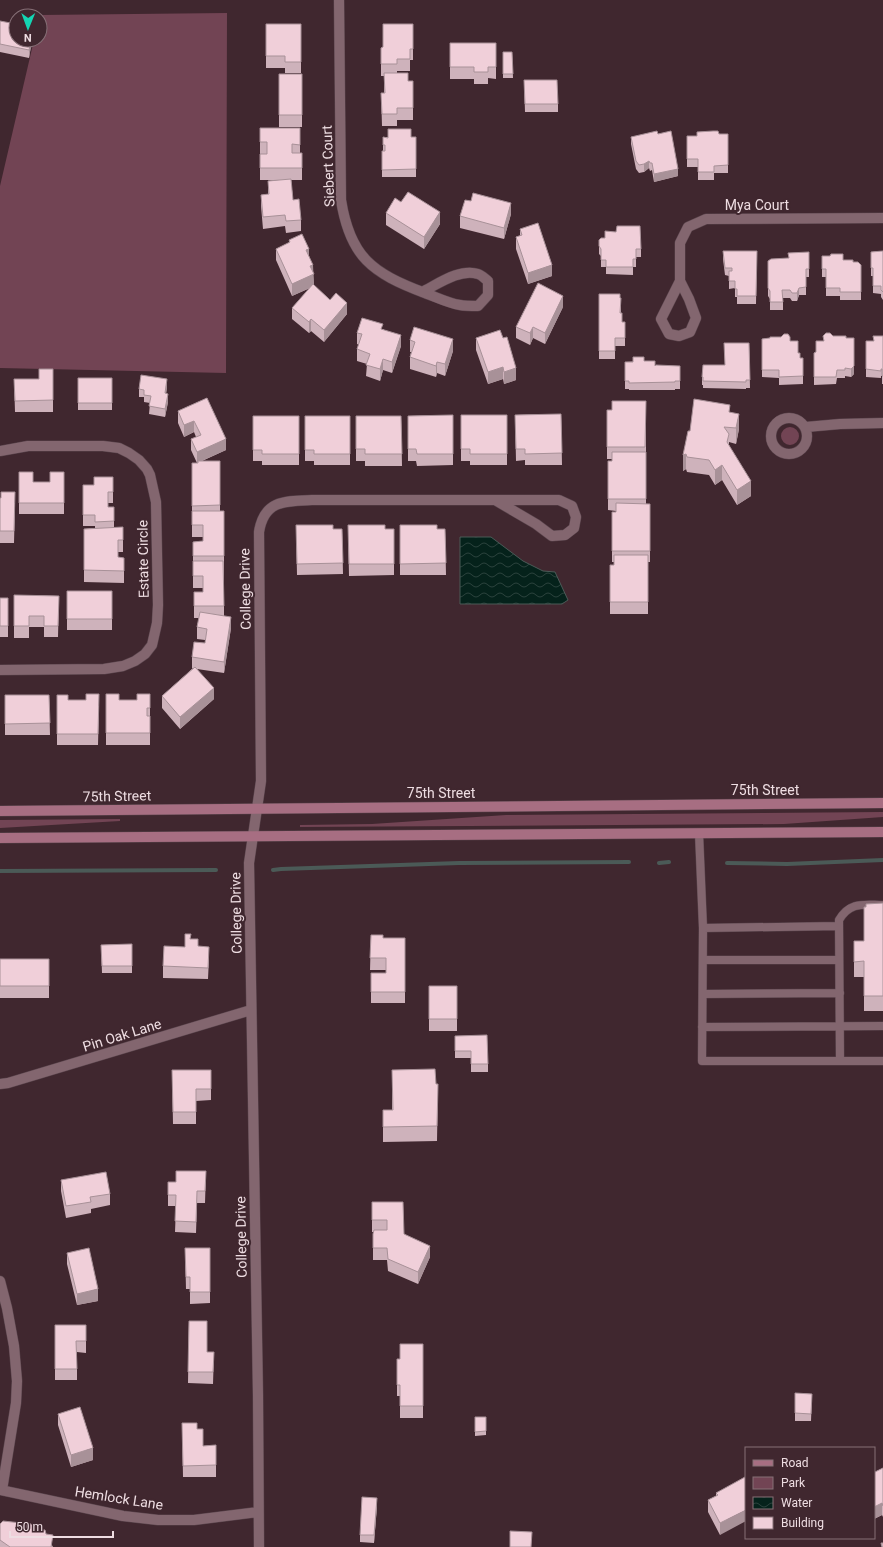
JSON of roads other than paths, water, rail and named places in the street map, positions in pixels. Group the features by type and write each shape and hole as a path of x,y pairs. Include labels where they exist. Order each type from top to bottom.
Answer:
{"main road":[{"name":"75th Street","path":"0,811 883,803"},
{"path":"0,838 883,832"}],"street":[{"name":"Siebert Court","path":"339,0 341,200 344,221 355,245 366,260 380,272 398,283 422,292 460,305 478,306 488,295 488,281 479,274 464,273 450,278 422,292"},
{"name":"Mya Court","path":"680,281 660,320 669,334 679,336 690,332 696,318 680,281 680,243 688,227 706,219 883,218"},
{"path":"806,427 840,424 883,423"},
{"name":"Estate Circle","path":"0,451 28,446 104,446 119,448 139,460 150,475 156,502 158,605 157,623 152,645 145,654 135,661 123,666 104,669 0,670"},
{"name":"College Drive","path":"259,1547 249,863 261,782 259,532 261,521 265,514 278,503 287,501 495,500 559,500 572,506 576,517 574,528 565,535 552,536 536,524 495,500"},
{"name":"Pin Oak Lane","path":"0,1084 16,1081 251,1010"},
{"path":"0,1281 14,1346 17,1381 16,1404 1,1490"},
{"name":"Hemlock Lane","path":"1,1490 123,1516 158,1520 194,1520 258,1512"}],"lane":[{"path":"699,833 703,928 702,1061 883,1061"},
{"path":"840,1061 839,920 844,912 850,907 856,905 883,905"},
{"path":"703,928 839,926"},
{"path":"703,960 840,960"},
{"path":"702,994 840,993"},
{"path":"702,1027 883,1026"}],"water":[{"path":"460,537 491,537 523,561 543,571 555,572 568,600 562,604 460,604"}],"waterway":[{"path":"727,863 787,864 883,860"},
{"path":"273,870 459,863 629,862"},
{"path":"659,863 669,862"},
{"path":"0,871 216,870"}]}
